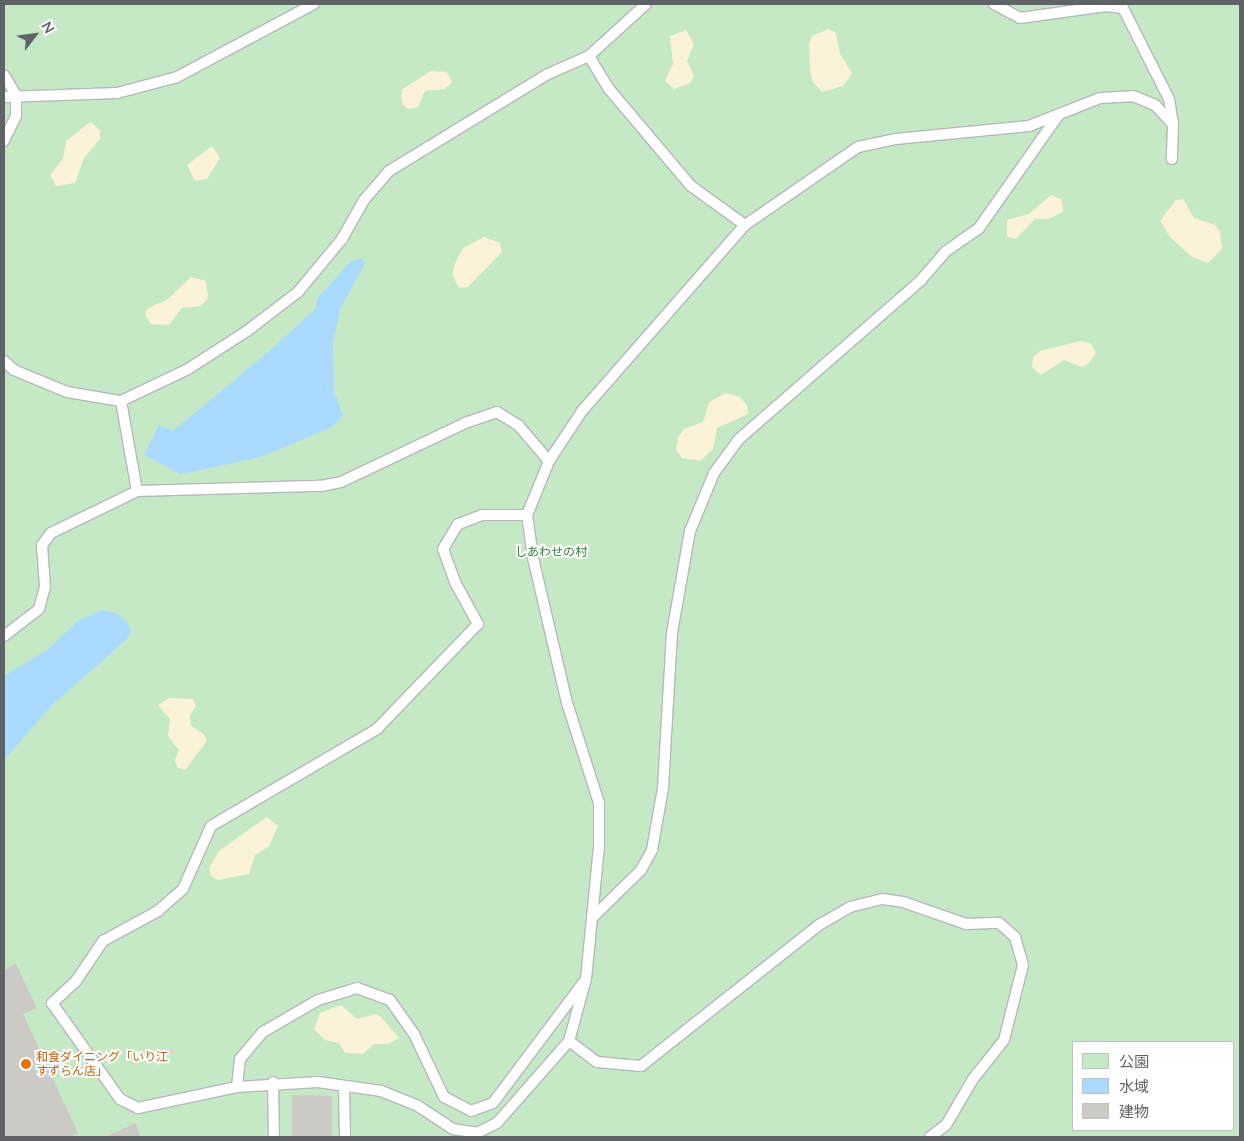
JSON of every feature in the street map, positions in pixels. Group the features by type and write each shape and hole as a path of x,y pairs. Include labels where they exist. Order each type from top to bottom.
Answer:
{"lane":[{"path":"4,97 16,95 117,93 177,78 314,4"},
{"path":"4,361 14,370 67,392 122,401 188,369 246,332 298,292 342,238 364,200 389,171 548,74 589,56 646,4"},
{"path":"994,4 1020,18 1106,6 1123,8 1169,98 1173,124 1172,159"},
{"path":"589,56 609,89 691,186 745,225"},
{"path":"4,75 16,95 16,116 4,141"},
{"path":"527,515 482,515 458,524 443,549 456,584 478,624 377,728 211,826 183,890 158,911 102,940 76,981 52,1003 120,1100 138,1108 237,1087 273,1082 344,1086 381,1091 418,1106 453,1129 477,1133 498,1123 569,1041 586,979 592,918 599,802 567,703 533,558 527,515 549,461 582,412 745,225 858,146 896,139 1029,126 1100,98 1133,96 1155,105 1173,124"},
{"path":"592,918 641,870 652,850 663,788 672,633 690,532 714,473 739,439 921,280 945,252 979,228 1059,114"},
{"path":"122,401 137,491"},
{"path":"4,636 39,609 45,586 42,545 51,533 137,491 321,486 341,482 465,423 497,412 519,426 549,461"},
{"path":"569,1041 597,1062 641,1066 819,925 850,906 882,898 966,924 999,923 1015,936 1023,965 1004,1040 973,1079 946,1125 930,1137"},
{"path":"237,1087 240,1059 263,1032 318,1000 357,988 390,1000 414,1034 444,1098 471,1111 493,1103 586,979"},
{"path":"273,1082 274,1137"},
{"path":"344,1086 345,1137"}],"green space":[{"name":"しあわせの村","path":"4,4 1240,4 1240,1137 4,1137"}],"sand":[{"path":"829,29 836,33 840,54 852,73 843,86 822,92 813,82 810,70 809,43 812,36"},
{"path":"686,30 694,44 687,61 694,76 690,83 674,89 665,81 673,64 670,36"},
{"path":"431,71 447,72 452,82 445,89 425,91 418,107 408,109 402,104 401,90"},
{"path":"90,122 100,130 100,139 84,158 75,183 56,186 50,175 63,159 66,141"},
{"path":"212,146 220,158 207,179 195,181 187,165"},
{"path":"1051,195 1062,200 1063,212 1048,219 1035,219 1016,239 1007,237 1007,220 1029,214"},
{"path":"1183,199 1194,218 1215,225 1220,232 1222,249 1208,263 1192,257 1170,237 1160,221 1176,200"},
{"path":"484,237 500,243 502,252 468,287 459,288 452,274 456,261 463,248"},
{"path":"191,277 206,281 208,298 201,306 182,308 169,325 151,324 145,315 147,309 168,299"},
{"path":"1081,341 1091,344 1096,353 1089,363 1082,367 1064,360 1041,375 1032,367 1033,358 1040,351"},
{"path":"726,393 740,397 747,405 748,414 717,428 713,449 700,461 682,458 676,450 678,437 684,429 703,422 709,402"},
{"path":"169,698 193,699 196,706 190,715 191,726 204,734 207,741 185,770 177,767 175,760 179,750 168,736 170,719 158,705"},
{"path":"267,817 278,826 269,846 255,855 249,874 218,880 211,876 209,868 219,851"},
{"path":"341,1005 357,1019 376,1014 381,1017 399,1038 388,1044 374,1044 363,1054 345,1053 339,1043 325,1040 314,1029 320,1013"}],"water":[{"path":"361,258 365,263 340,310 333,343 334,391 343,415 332,427 261,457 187,473 180,474 144,455 159,425 173,431 274,347 316,308 317,299 351,261"},
{"path":"103,610 116,613 127,622 131,631 127,639 52,705 4,760 4,676 47,650 79,620"}],"building":[{"path":"16,964 37,1008 23,1014 78,1133 69,1137 4,1137 4,970"},
{"path":"292,1095 332,1096 332,1137 292,1137"},
{"path":"135,1123 141,1137 105,1137"}],"place":[{"name":"和食ダイニング「いり江 すずらん店」","path":"26,1064"}]}
